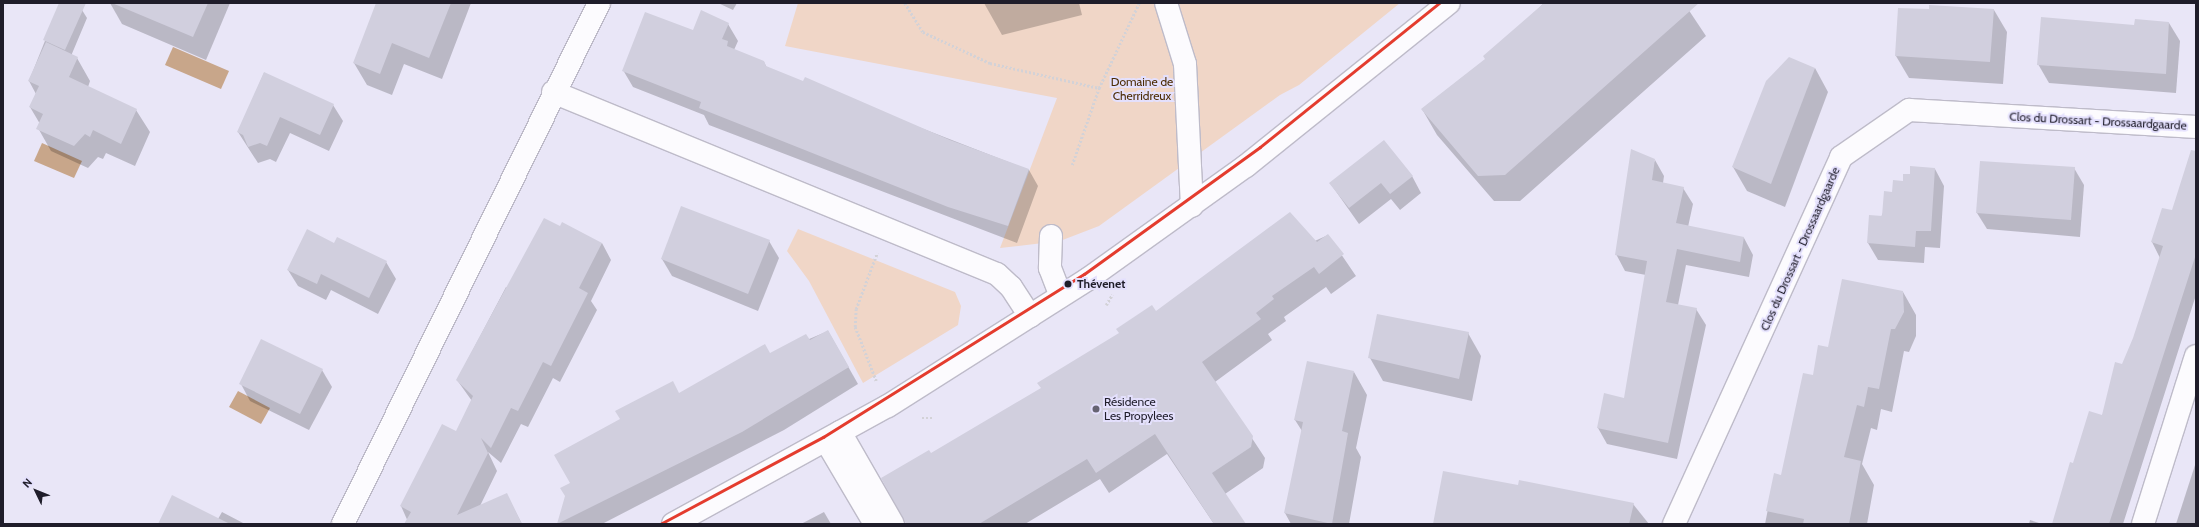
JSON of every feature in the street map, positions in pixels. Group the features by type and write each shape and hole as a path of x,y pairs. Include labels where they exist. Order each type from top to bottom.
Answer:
{"street":[{"path":"343,524 553,92 599,3"},
{"path":"1166,3 1185,64 1192,206"},
{"path":"673,524 833,437 1061,296 1192,206 1320,108 1448,3"},
{"path":"553,92 886,230 997,274 1011,287 1030,316"},
{"name":"Clos du Drossart - Drossaardgaarde","path":"1674,524 1842,157 1909,110 2196,127"},
{"path":"1051,236 1050,268 1061,296"},
{"path":"2142,524 2196,356"},
{"path":"833,437 875,524"},
{"path":"833,437 893,524"}],"path":[{"path":"905,3 923,32 990,63 1100,88"},
{"path":"1072,165 1100,88 1139,3"},
{"path":"876,381 855,327 856,309 886,230"}],"green space":[{"name":"Domaine de Cherridreux","path":"798,3 1400,3 1299,85 1280,95 1099,226 1060,241 1000,248 1057,98 785,46"},
{"path":"798,229 955,292 961,306 958,325 863,383 809,281 787,251"}],"shaded area":[{"path":"173,47 229,71 221,89 165,65"},
{"path":"42,143 82,161 74,178 34,161"},
{"path":"238,391 270,408 261,424 229,407"}],"building":[{"path":"59,3 86,3 65,50 43,40"},
{"path":"112,3 208,3 193,37"},
{"path":"376,3 451,3 429,58 392,43 380,74 353,63"},
{"path":"1544,3 1699,3 1505,175 1478,176 1421,109 1485,59 1483,56"},
{"path":"1929,5 1994,9 1990,62 1895,56 1898,8 1929,9"},
{"path":"701,10 729,23 722,39 728,41 727,46 764,61 766,66 803,81 805,77 950,140 1029,169 1008,226 948,207 699,108 701,102 622,71 645,12 693,30"},
{"path":"2041,17 2134,25 2135,19 2169,22 2166,74 2037,65"},
{"path":"46,42 78,57 69,77 137,109 121,144 93,130 90,137 85,134 74,146 36,129 43,114 29,107 39,86 28,81"},
{"path":"1789,57 1815,68 1771,184 1732,167 1766,81"},
{"path":"264,72 334,104 320,135 280,117 267,146 260,143 248,147 243,135 237,132"},
{"path":"1384,140 1413,176 1390,194 1381,183 1349,208 1329,183"},
{"path":"1631,149 1655,159 1652,180 1684,187 1676,223 1744,237 1740,262 1677,249 1666,302 1697,308 1668,443 1597,428 1604,393 1624,398 1647,261 1615,255"},
{"path":"2191,150 2196,151 2196,254 2109,524 2052,524 2070,462 2073,463 2089,411 2102,415 2115,362 2122,364 2133,338 2163,246 2151,242 2162,208 2172,210"},
{"path":"1980,161 2075,167 2071,220 1976,213"},
{"path":"1910,166 1935,168 1931,231 1916,231 1915,247 1867,243 1869,215 1882,216 1884,191 1892,192 1893,180 1903,181 1903,174 1910,174"},
{"path":"681,206 770,240 748,294 661,259"},
{"path":"1290,212 1317,242 1328,234 1344,254 1319,274 1314,267 1272,296 1274,299 1256,313 1261,319 1202,362 1253,436 1251,447 1212,473 1246,524 1214,524 1155,434 1096,473 1087,459 979,524 906,524 881,478 929,450 931,453 1041,388 1037,383 1119,333 1116,329 1152,305 1156,311"},
{"path":"544,218 560,226 562,222 602,243 579,288 588,293 551,366 543,362 518,411 511,408 491,448 481,438 488,453 457,515 507,493 522,524 404,524 411,512 400,506 442,424 456,431 473,396 456,380"},
{"path":"307,229 334,243 337,237 387,261 369,298 321,274 317,284 287,270"},
{"path":"1842,279 1903,291 1904,312 1895,329 1891,329 1879,389 1868,387 1864,407 1857,405 1844,457 1861,461 1849,524 1803,524 1804,519 1766,511 1774,473 1781,475 1803,373 1813,375 1818,345 1828,347"},
{"path":"1377,314 1469,332 1459,379 1368,358"},
{"path":"828,330 849,367 742,432 557,524 565,496 560,488 570,483 554,455 620,419 615,411 673,381 679,393 765,344 770,353 806,334 810,340"},
{"path":"261,339 323,369 300,414 239,384"},
{"path":"1307,361 1354,371 1342,431 1348,433 1332,524 1284,513 1303,422 1294,420"},
{"path":"1443,471 1518,485 1519,480 1634,503 1629,524 1433,524"},
{"path":"172,495 230,524 158,524"}],"transit line":[{"path":"660,524 823,437 1084,274 1260,147 1439,3"}],"place":[{"name":"Thévenet","path":"1068,284"},
{"name":"Résidence Les Propylees","path":"1096,409"}]}
